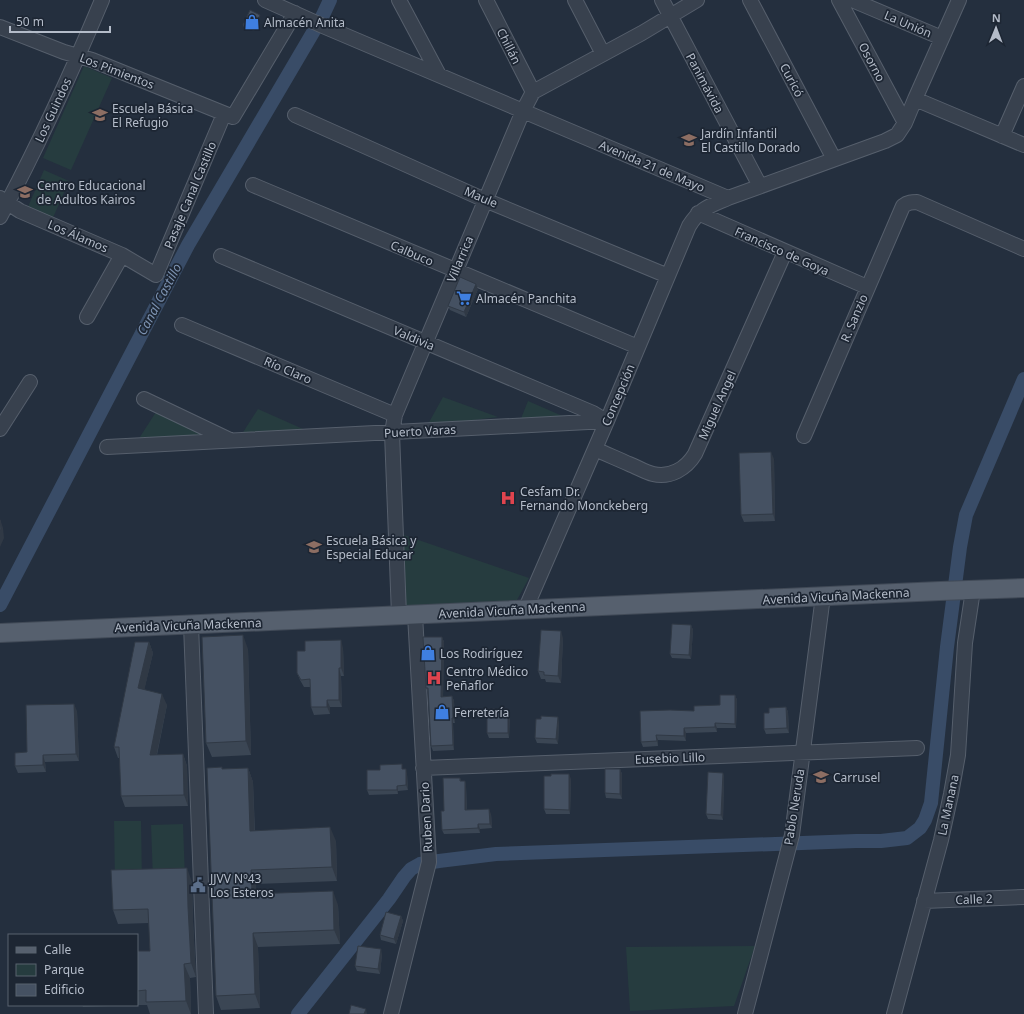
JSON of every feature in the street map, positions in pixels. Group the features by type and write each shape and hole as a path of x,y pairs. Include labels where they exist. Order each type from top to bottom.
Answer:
{"main road":[{"name":"Avenida Vicuña Mackenna","path":"0,633 1024,588"}],"street":[{"name":"Los Guindos","path":"0,217 4,200 42,133 79,56 102,0"},
{"name":"Avenida 21 de Mayo","path":"265,0 728,198"},
{"path":"400,0 439,75"},
{"name":"Chillán","path":"486,0 533,92"},
{"path":"575,0 603,54"},
{"name":"Panimávida","path":"662,0 760,186"},
{"path":"533,92 697,0"},
{"name":"Curicó","path":"750,0 834,160"},
{"name":"Osorno","path":"839,0 905,123"},
{"name":"La Unión","path":"852,0 942,38"},
{"path":"728,198 891,138 905,123 959,0"},
{"name":"Pasaje Canal Castillo","path":"156,275 229,116 301,16"},
{"name":"Los Pimientos","path":"0,26 64,52 92,60 229,116"},
{"path":"1002,136 1024,86"},
{"name":"Villarrica","path":"407,615 392,433 395,415 523,111 533,92"},
{"path":"915,99 1024,145"},
{"name":"Maule","path":"295,115 485,200 668,276"},
{"name":"Calbuco","path":"254,185 638,347"},
{"name":"Concepción","path":"525,610 595,450 689,226 698,214 706,208 728,198"},
{"name":"Los Álamos","path":"4,200 20,211 122,254 156,275"},
{"name":"R. Sanzio","path":"804,436 903,206 908,203 918,202 1024,249"},
{"name":"Francisco de Goya","path":"698,214 867,287"},
{"name":"Miguel Angel","path":"595,450 659,475 680,470 691,460 785,252"},
{"path":"87,316 122,254"},
{"name":"Valdivia","path":"221,256 593,413 607,421"},
{"name":"Río Claro","path":"182,326 395,415"},
{"path":"0,429 30,382"},
{"name":"Puerto Varas","path":"144,399 232,441"},
{"name":"Puerto Varas","path":"107,447 607,421"},
{"name":"La Manana","path":"894,1014 941,840 958,755 966,643 972,590"},
{"name":"Pablo Neruda","path":"745,1014 792,835 823,596"},
{"name":"Ruben Dario","path":"391,1014 428,862 424,768 407,615"},
{"path":"191,625 206,1013"},
{"name":"Eusebio Lillo","path":"424,768 917,748"},
{"name":"Calle 2","path":"924,901 1024,897"}],"green space":[{"path":"84,66 112,78 71,170 43,158"},
{"path":"44,170 69,181 52,220 27,209"},
{"path":"443,397 498,417 427,426"},
{"path":"528,401 567,418 520,421"},
{"path":"258,409 312,433 240,437"},
{"path":"156,412 210,436 138,440"},
{"path":"404,535 529,578 512,609 404,614"},
{"path":"114,821 141,821 142,882 115,882"},
{"path":"183,824 185,879 153,880 151,825"},
{"path":"755,946 734,1006 630,1011 626,947"}],"building":[{"name":"Almacén Anita","path":"250,10 260,15 253,29 243,25"},
{"name":"Almacén Panchita","path":"460,277 476,284 464,312 448,306"},
{"path":"771,452 773,514 741,515 739,453"},
{"path":"672,624 691,625 689,655 670,654"},
{"path":"541,630 561,631 558,676 544,675 544,672 538,671"},
{"path":"243,635 246,741 206,743 202,637"},
{"path":"423,637 442,637 441,697 452,696 453,745 431,746 428,688 426,688"},
{"path":"341,640 339,700 327,700 327,707 311,707 310,679 301,680 297,673 297,651 305,651 305,641"},
{"path":"135,642 149,642 138,688 162,694 150,755 183,754 184,795 121,796 119,747 114,747"},
{"path":"720,695 735,695 735,724 715,723 715,727 684,728 684,736 656,735 657,741 641,742 640,711 694,711 694,706 720,705"},
{"path":"74,704 76,754 43,755 43,765 15,766 15,753 27,752 26,705"},
{"path":"786,707 787,728 764,729 764,713 769,713 769,708"},
{"path":"487,709 508,709 508,733 487,733"},
{"path":"541,716 558,717 556,739 535,738 536,719 541,719"},
{"path":"402,764 402,769 406,769 406,785 397,786 397,790 367,790 367,770 380,770 380,765"},
{"path":"222,767 222,769 248,768 250,831 330,827 332,867 251,870 252,894 333,891 334,930 253,933 255,994 216,996 207,768"},
{"path":"605,769 620,769 620,794 605,793"},
{"path":"708,772 723,773 721,815 706,814"},
{"path":"551,774 569,774 569,810 544,809 544,776 551,776"},
{"path":"443,778 460,778 460,781 465,781 465,810 489,809 490,824 478,824 478,828 442,830 441,811 444,811"},
{"path":"187,868 191,963 184,964 186,1001 146,1002 146,990 138,991 138,951 150,951 148,909 113,910 111,870"},
{"path":"386,912 401,916 394,939 380,935"},
{"path":"358,946 381,949 378,969 355,966"},
{"path":"351,1005 366,1009 364,1014 349,1014"}],"waterway":[{"name":"Canal Castillo","path":"0,605 188,245 315,29 330,0"},
{"path":"298,1014 389,899 404,877 411,869 420,864 496,854 881,841 907,838 920,828 925,820 931,803 947,647 960,547 966,515 1024,379"}],"place":[{"name":"Almacén Anita","path":"252,22"},
{"name":"Escuela Básica El Refugio","path":"100,115"},
{"name":"Jardín Infantil El Castillo Dorado","path":"689,140"},
{"name":"Centro Educacional de Adultos Kairos","path":"25,192"},
{"name":"Almacén Panchita","path":"464,298"},
{"name":"Cesfam Dr. Fernando Monckeberg","path":"508,498"},
{"name":"Escuela Básica y Especial Educar","path":"314,547"},
{"name":"Los Rodiríguez","path":"428,653"},
{"name":"Centro Médico Peñaflor","path":"434,678"},
{"name":"Ferretería","path":"442,712"},
{"name":"Carrusel","path":"821,777"},
{"name":"JJVV Nº43 Los Esteros","path":"198,885"}]}
